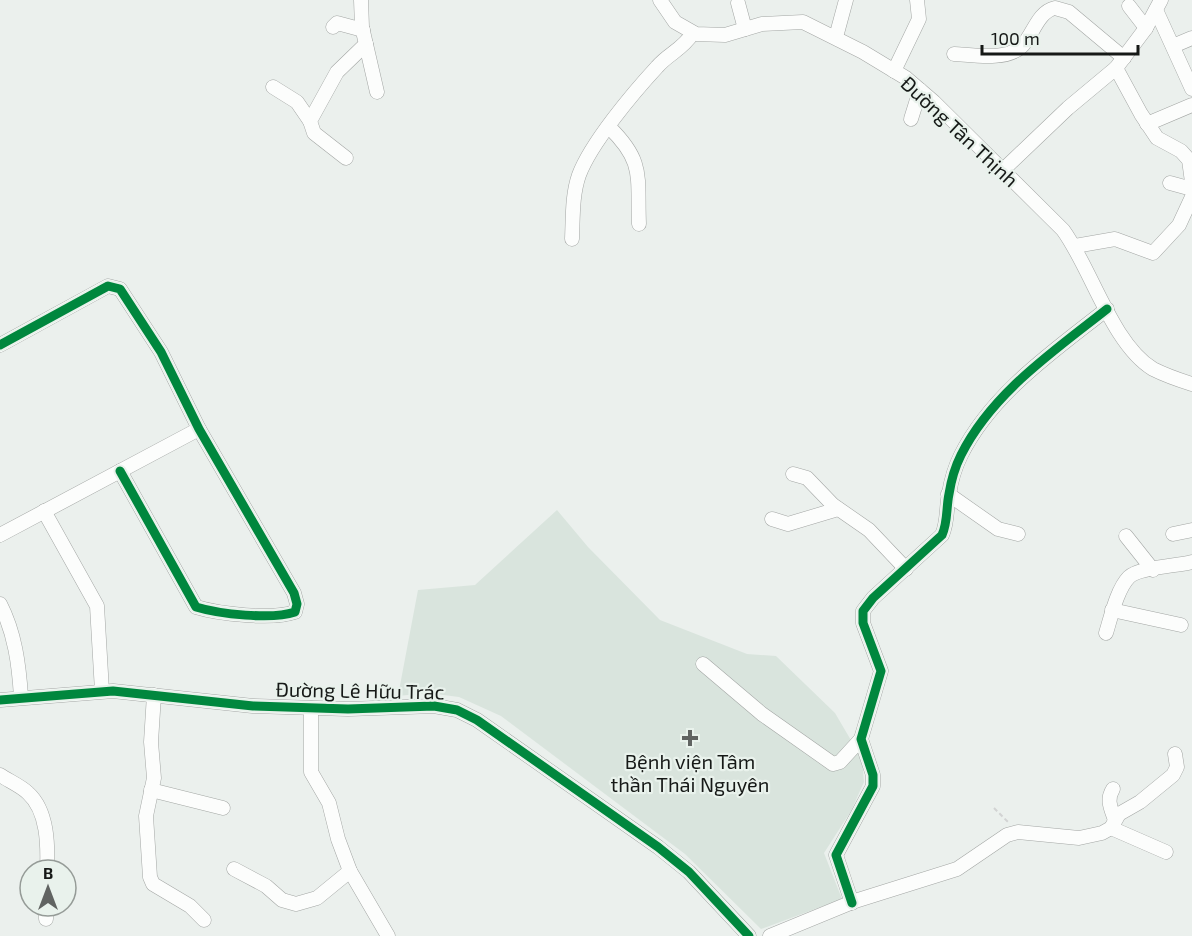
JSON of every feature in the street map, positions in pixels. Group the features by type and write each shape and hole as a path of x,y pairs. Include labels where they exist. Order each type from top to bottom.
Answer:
{"street":[{"path":"361,0 363,30 377,92"},
{"path":"572,238 574,196 580,174 609,127 652,72 679,51 693,33 675,22 660,0"},
{"path":"836,37 846,0"},
{"path":"894,71 919,19 917,0"},
{"path":"738,3 745,29"},
{"path":"1003,170 1068,108 1120,63 1146,28 1159,5"},
{"path":"1159,5 1173,46 1192,89"},
{"path":"1129,6 1146,28"},
{"path":"954,54 993,55 1015,50 1021,47 1043,15 1055,8 1069,12 1120,63 1147,124 1157,138 1185,154 1189,160 1191,173"},
{"name":"Đường Tân Thịnh","path":"693,33 711,36 783,21 803,22 836,37 894,71 920,90 1043,207 1075,246 1121,335 1152,368 1192,384"},
{"path":"333,27 337,22 363,30"},
{"path":"1173,46 1192,38"},
{"path":"310,121 337,72 366,44"},
{"path":"273,87 297,102 310,121 314,133 346,158"},
{"path":"911,119 920,90"},
{"path":"1147,124 1192,105"},
{"path":"609,127 628,145 635,157 639,224"},
{"path":"1170,183 1192,189"},
{"path":"1075,246 1115,239 1153,253 1179,225 1192,197"},
{"path":"0,345 108,286 120,289 160,352 199,429 294,593 297,604 295,612 287,615 267,615 210,612 196,607 120,471"},
{"path":"703,664 762,714 833,764 840,762 861,739 881,671 863,623 863,612 873,598 942,535 946,527 948,494 961,455 991,412 1025,375 1107,309"},
{"path":"0,535 199,429"},
{"path":"793,474 807,478 838,509 869,530 906,569"},
{"path":"948,494 998,529 1018,534"},
{"path":"772,519 788,524 838,509"},
{"path":"44,511 96,606 102,691"},
{"path":"1173,534 1192,530"},
{"path":"1126,536 1153,570"},
{"path":"1106,633 1112,610 1129,577 1192,562"},
{"path":"0,604 7,618 19,665 21,697"},
{"path":"1112,610 1180,625"},
{"name":"Đường Lê Hữu Trác","path":"0,700 102,691 253,706 311,708 434,706 457,710 477,720 666,853 721,903 749,936"},
{"path":"154,695 152,742 154,778 146,816 150,877 153,884 196,910 204,920"},
{"path":"311,708 311,772 329,803 338,839 350,871 388,936"},
{"path":"852,903 836,855 874,780 861,739"},
{"path":"770,936 852,903 967,865 997,840 1018,832 1079,838 1102,833 1173,775 1177,767 1175,754"},
{"path":"0,775 28,792 36,802 47,840 47,858"},
{"path":"1113,789 1109,796 1109,804 1113,824"},
{"path":"151,790 223,808"},
{"path":"1113,824 1166,852"},
{"path":"234,869 266,886 282,900 296,904 317,898 350,871"}],"path":[{"path":"993,808 1018,832"}],"shaded area":[{"name":"Bệnh viện Tâm thần Thái Nguyên","path":"557,510 588,547 660,620 747,654 776,656 835,713 862,759 864,782 851,811 824,853 842,899 761,929 685,854 501,716 459,697 428,693 398,696 418,590 475,585"}],"cycle path":[{"path":"0,345 108,286 120,289 161,352 199,429 294,593 297,604 295,612 273,616 246,615 196,607 120,471"},
{"path":"852,903 836,855 873,786 873,775 861,739 881,671 863,623 863,611 873,598 942,535 957,464 989,412 1026,374 1107,309"},
{"path":"0,700 113,691 253,706 348,709 434,706 457,710 477,720 658,847 689,872 749,936"}],"place":[{"name":"Bệnh viện Tâm thần Thái Nguyên","path":"690,738"}]}
